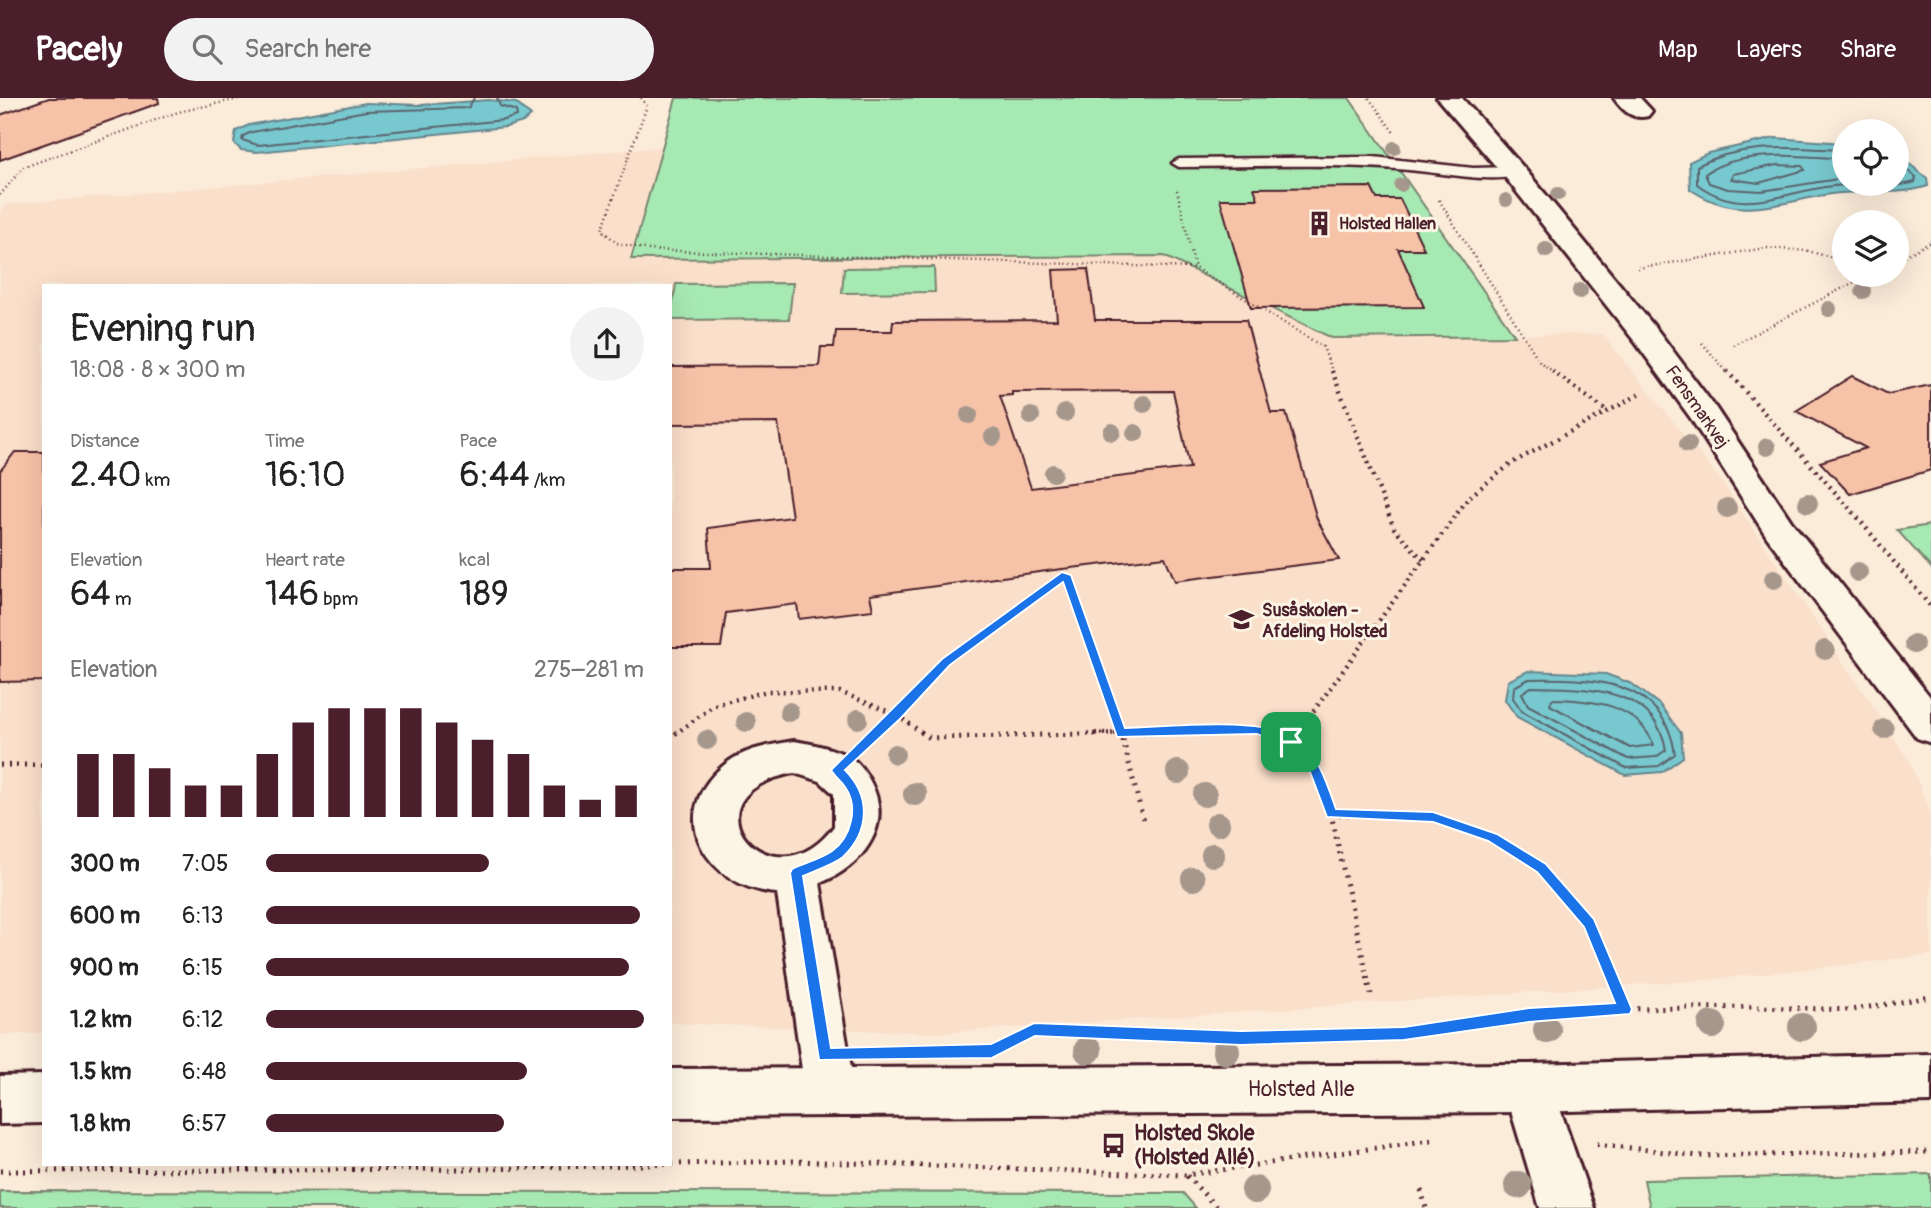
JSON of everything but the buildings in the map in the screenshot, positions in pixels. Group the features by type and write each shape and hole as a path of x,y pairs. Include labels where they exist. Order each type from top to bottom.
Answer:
{"street":[{"name":"Fensmarkvej","path":"1449,98 1514,172 1647,337 1704,414 1779,529 1931,727"},
{"path":"794,757 817,761 837,770 851,785 859,803 858,822 850,839 836,855 796,873 772,873 749,868 731,856 720,841 715,822 719,802 731,784 748,770 771,761 794,757"},
{"path":"796,873 830,1091"},
{"name":"Holsted Alle","path":"672,1093 1529,1088 1931,1078"},
{"path":"1529,1088 1567,1208"},
{"path":"0,1100 42,1099"}],"lane":[{"path":"1179,163 1373,161 1473,173 1514,172"}],"path":[{"path":"0,195 24,167 178,112 243,98"},
{"path":"641,98 647,106 602,230 617,243 649,250 1195,268 1324,347 1394,528 1423,560"},
{"path":"1369,98 1418,166 1540,362 1608,412"},
{"path":"1179,163 1183,181 1176,191 1195,268"},
{"path":"1909,254 1931,242"},
{"path":"1642,279 1633,269 1766,248 1808,251 1832,258"},
{"path":"1733,345 1845,287"},
{"path":"1698,339 1858,517 1931,607"},
{"path":"1291,742 1469,497 1512,463 1652,388"},
{"path":"837,770 897,715 946,662 1066,575 1121,733 1143,820"},
{"path":"672,736 715,705 766,691 840,692 897,715 930,738 1257,730 1291,742 1316,769 1331,814 1371,994"},
{"path":"0,765 42,765"},
{"path":"1331,814 1433,817 1493,838 1541,868 1589,923 1625,1009"},
{"path":"1255,1038 1404,1034 1529,1015 1625,1009 1758,1007 1851,1010 1931,998"},
{"path":"1002,1045 1034,1030 1241,1038"},
{"path":"1545,1138 1699,1156 1931,1152"},
{"path":"672,1164 793,1161 1186,1175 1443,1139"},
{"path":"0,1171 591,1166"},
{"path":"1186,1175 1217,1208"},
{"path":"1421,1190 1426,1208"}],"shaded area":[{"name":"Susåskolen - Afdeling Holsted","path":"662,147 632,259 1164,256 1332,338 1602,334 1719,478 1910,762 1931,814 1931,955 1716,979 940,1033 672,1023 672,284 42,284 42,1033 0,1035 0,212 5,205"}],"green space":[{"path":"676,98 1349,98 1515,336 1332,338 1164,256 631,259"},
{"path":"934,267 935,292 842,293 844,268"},
{"path":"793,283 789,319 672,320 676,284"},
{"path":"1931,525 1931,568 1897,530"},
{"path":"1931,1174 1931,1208 1650,1208 1644,1180"},
{"path":"0,1191 1183,1193 1196,1208 0,1208"}],"water":[{"path":"489,100 516,103 531,116 523,122 506,127 257,152 241,150 234,143 236,131 249,125 366,103 420,105"},
{"path":"1775,138 1832,142 1832,194 1759,207 1725,205 1690,189 1689,162 1708,153"},
{"path":"1909,164 1927,178 1928,186 1909,190"},
{"path":"1528,671 1606,674 1632,684 1660,705 1681,733 1683,757 1662,772 1625,775 1517,717 1505,700 1508,681"}],"place":[{"name":"Holsted Hallen","path":"1319,224"},
{"name":"Susåskolen - Afdeling Holsted","path":"1242,620"},
{"name":"Holsted Skole (Holsted Allé)","path":"1114,1145"}],"route":[{"path":"1066,575 1121,733 1257,730 1291,742 1316,769 1331,814 1433,817 1493,838 1541,868 1589,923 1625,1009 1529,1015 1404,1034 1241,1038 1034,1030 992,1051 824,1055 796,873 818,866 836,855 850,839 858,822 859,803 851,785 837,770 897,715 946,662 1066,575"}]}
